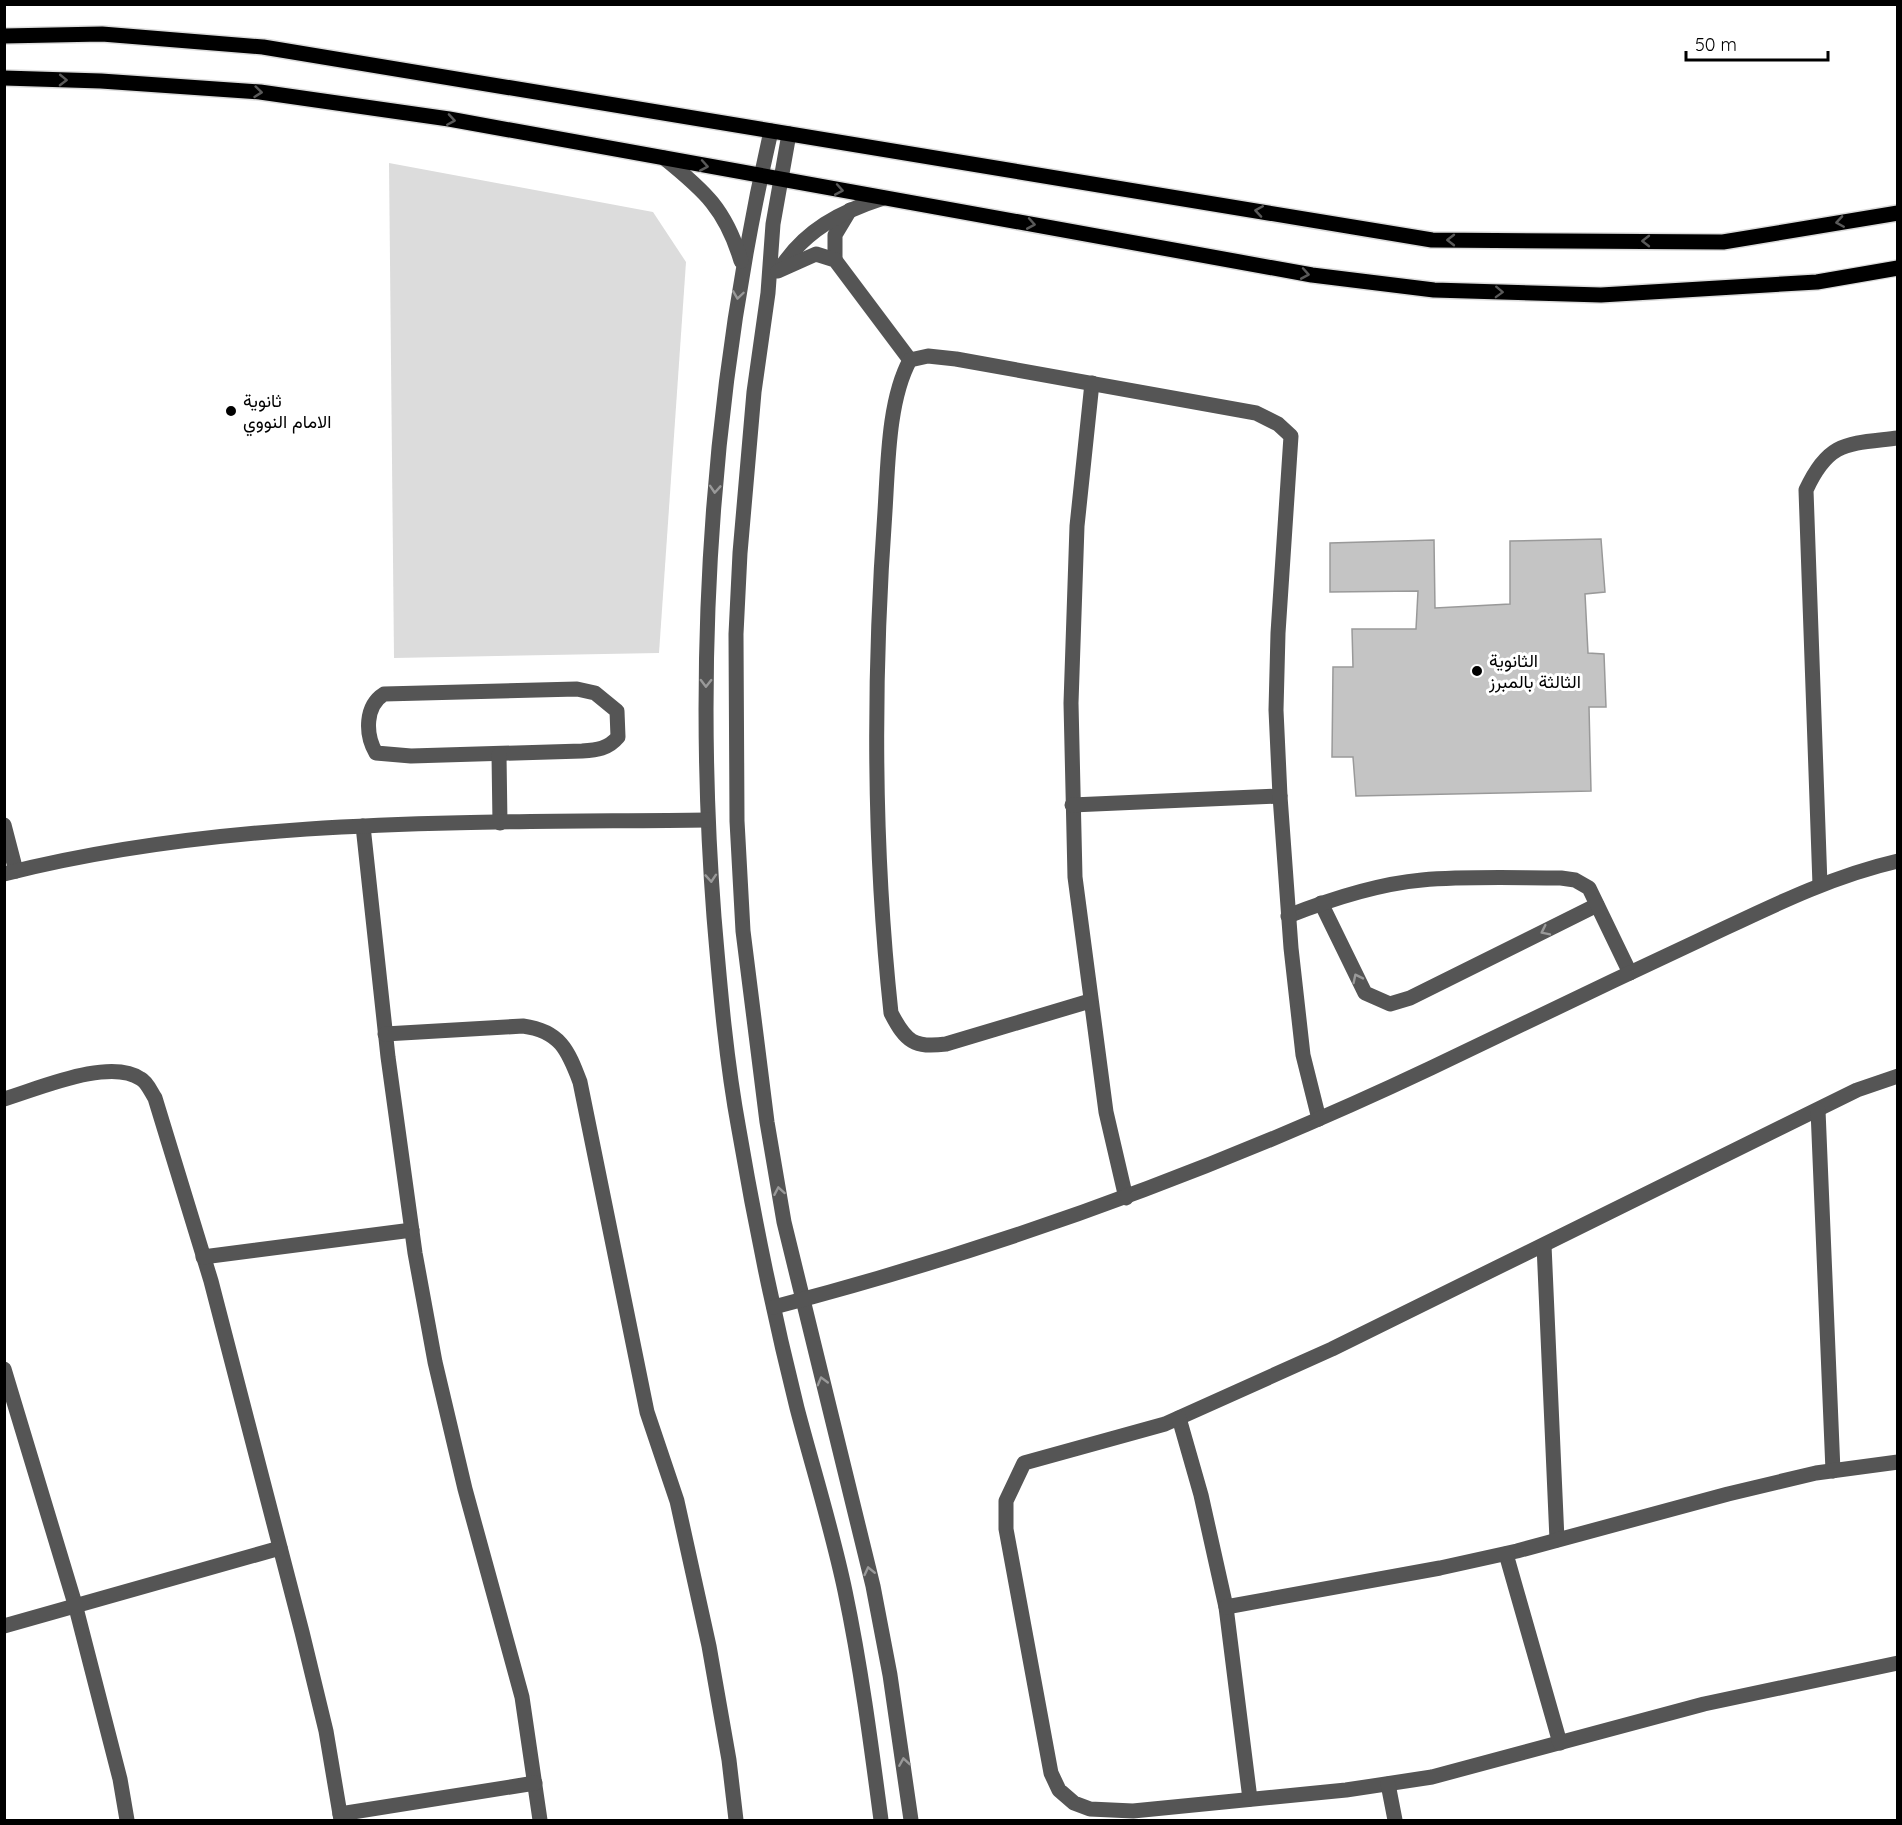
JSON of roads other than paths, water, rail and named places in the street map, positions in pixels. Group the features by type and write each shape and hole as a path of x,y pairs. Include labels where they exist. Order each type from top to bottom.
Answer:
{"main road":[{"path":"4,36 102,34 263,47 1432,240 1723,242 1898,213"},
{"path":"4,78 101,81 260,92 449,119 1312,275 1434,290 1601,295 1719,290 1817,282 1898,268"}],"street":[{"path":"771,131 742,267 724,395 706,633 707,820 725,1035 738,1125 774,1307 845,1591 862,1678 881,1821"},
{"path":"789,134 774,224 768,293 754,392 740,553 736,634 737,821 743,931 767,1122 801,1300 873,1586 892,1686 911,1821"},
{"path":"664,158 701,188 720,210 732,233 742,267"},
{"path":"768,293 778,271 801,240 822,224 851,208 883,198"},
{"path":"835,260 836,235 851,208"},
{"path":"778,271 816,254 835,260 910,360"},
{"path":"1090,1001 946,1044 925,1046 912,1042 900,1030 891,1013 877,844 879,586 888,469 896,406 902,374 910,360 928,356 956,358 1256,413 1278,424 1291,436 1278,633 1276,710 1288,916 1303,1055 1319,1119"},
{"path":"1092,383 1077,526 1071,703 1075,877 1106,1112 1126,1198"},
{"path":"1820,885 1806,490 1816,469 1829,453 1849,444 1898,438"},
{"path":"577,689 595,693 617,711 618,737 612,745 601,750 499,754 411,756 375,753 369,742 370,711 374,700 384,694 577,689"},
{"path":"499,754 500,823"},
{"path":"1072,805 1280,796"},
{"path":"4,825 10,872 69,857 157,842 363,826 707,820"},
{"path":"363,826 385,1034 412,1230 435,1362 465,1490 522,1697 540,1821"},
{"path":"774,1307 966,1253 1126,1198 1319,1119 1820,885 1868,868 1898,861"},
{"path":"1288,916 1321,903 1421,880 1561,878 1575,880 1589,888 1630,973"},
{"path":"1321,903 1365,993 1390,1004 1410,998 1597,905"},
{"path":"385,1034 523,1026 541,1028 569,1052 580,1082 647,1412 677,1501 709,1646 729,1760 736,1821"},
{"path":"4,1099 90,1073 122,1071 142,1079 155,1098 203,1257 280,1548 326,1731 341,1817 535,1783"},
{"path":"1898,1076 1857,1090 1332,1349 1179,1418 1113,1440 1024,1463 1006,1501 1006,1529 1048,1761 1059,1790 1074,1803 1090,1809 1133,1811 1388,1784 1431,1777 1704,1704 1898,1663"},
{"path":"1818,1110 1833,1471"},
{"path":"203,1257 412,1230"},
{"path":"1544,1245 1557,1540"},
{"path":"4,1369 75,1604 120,1779 127,1821"},
{"path":"1179,1418 1201,1495 1226,1607 1250,1799"},
{"path":"1226,1607 1506,1554 1728,1494 1833,1471 1898,1462"},
{"path":"4,1626 75,1604 280,1548"},
{"path":"1506,1554 1560,1743"},
{"path":"1388,1784 1395,1821"}],"place":[{"name":"ثانوية الامام النووي","path":"231,411"},
{"name":"الثانوية الثالثة بالمبرز","path":"1477,671"}]}
